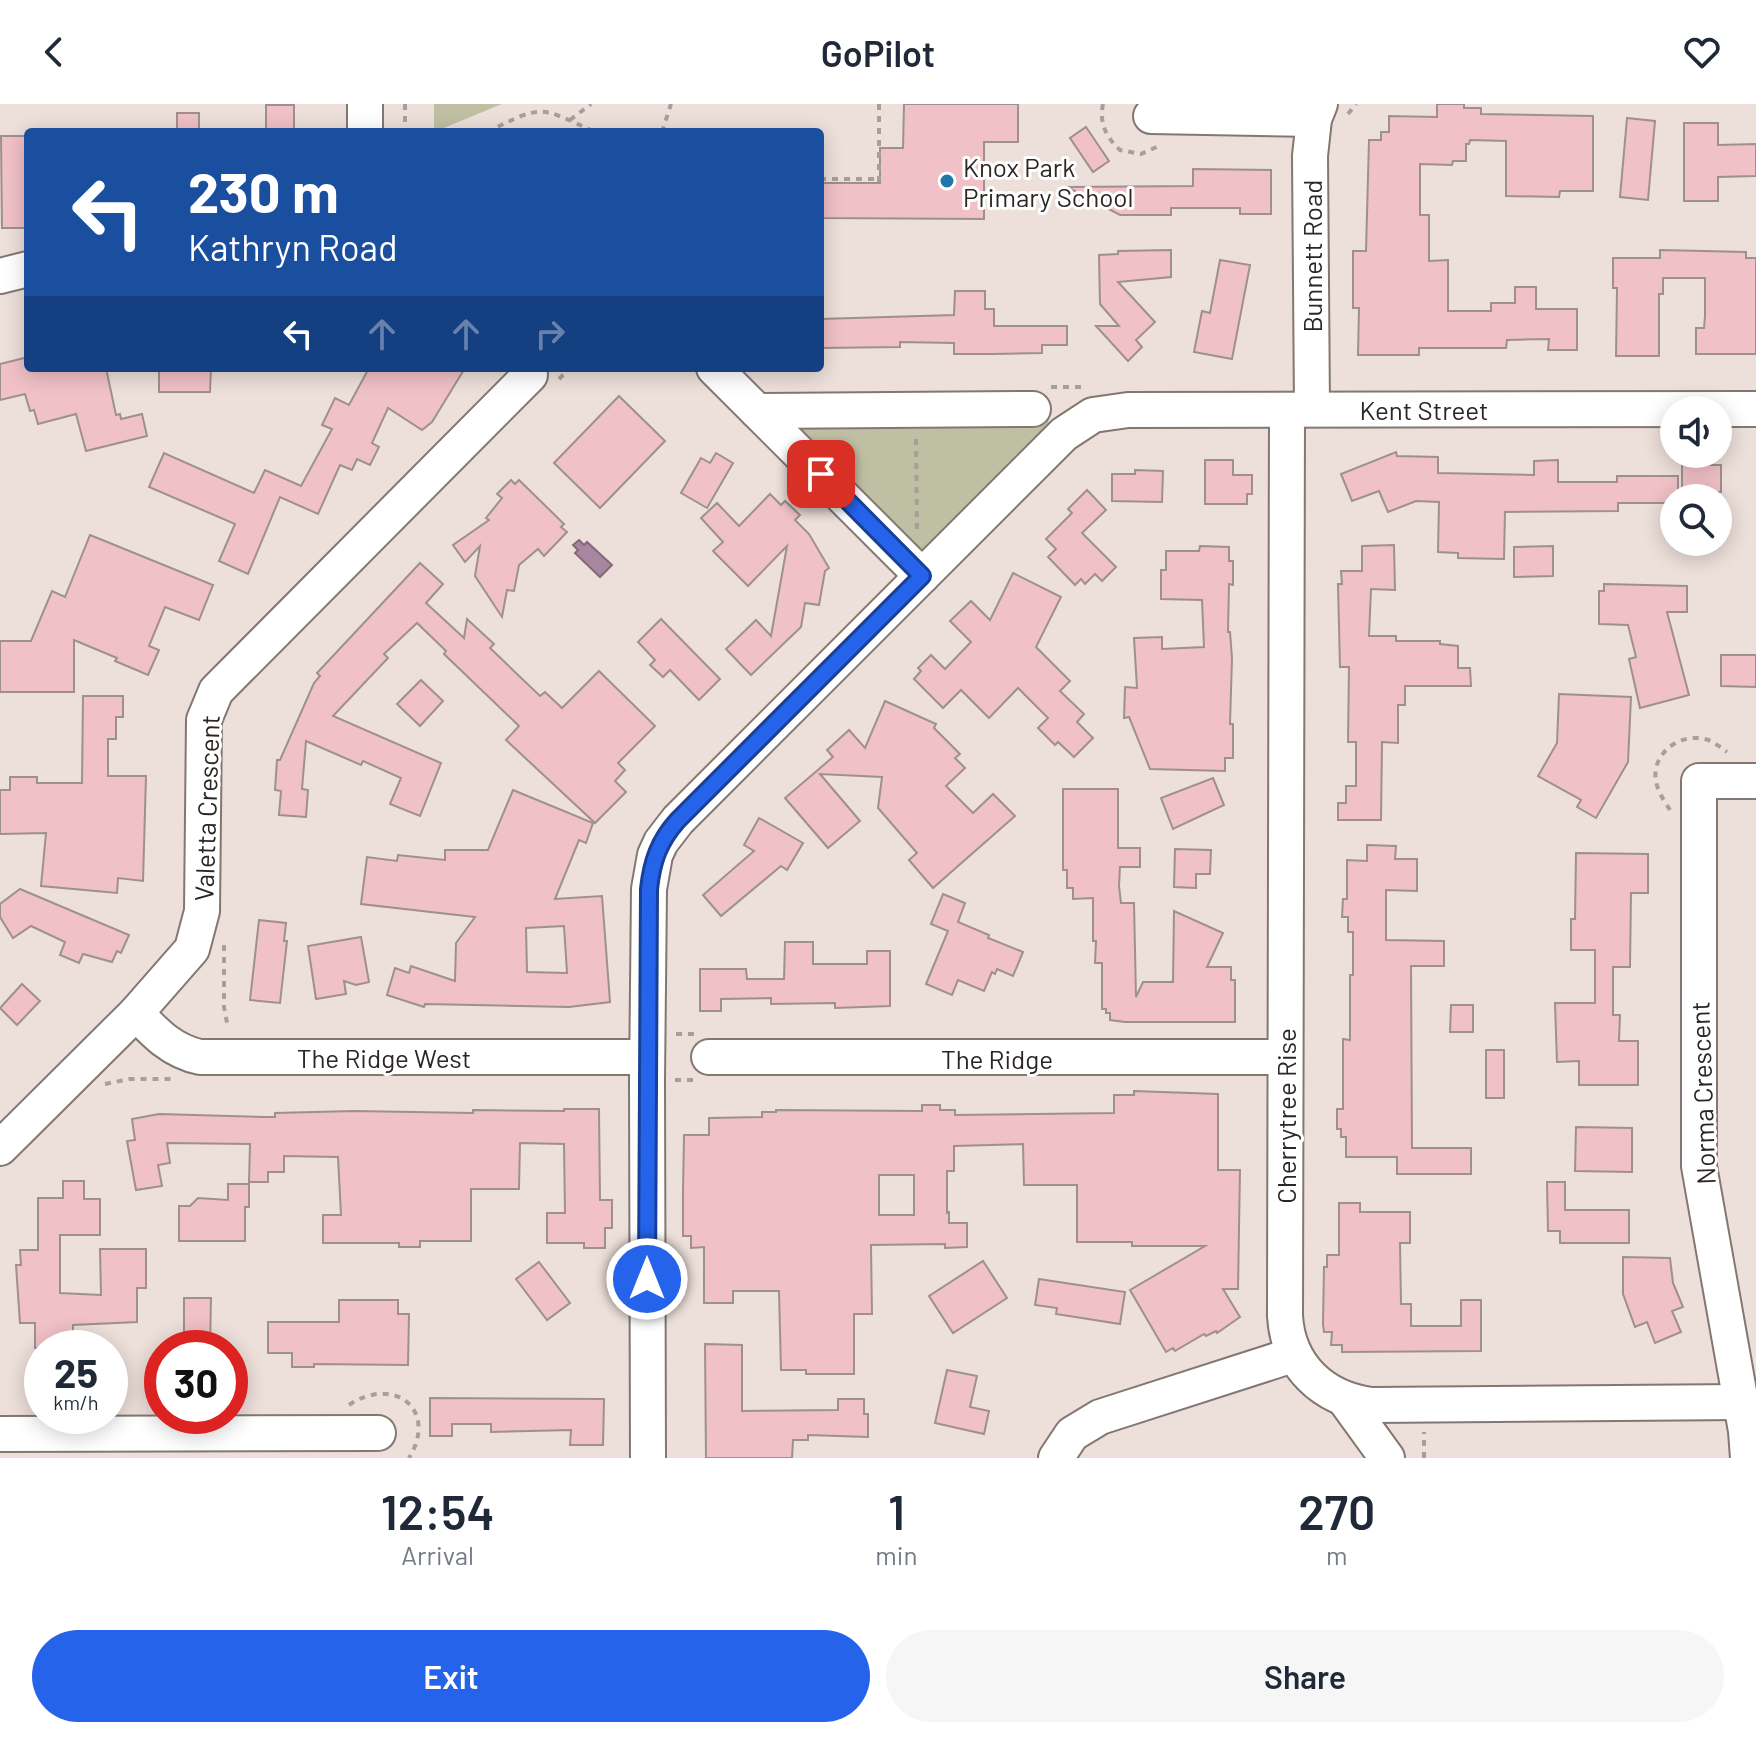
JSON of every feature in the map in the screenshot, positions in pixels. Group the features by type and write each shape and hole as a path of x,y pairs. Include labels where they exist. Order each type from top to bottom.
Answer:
{"street":[{"path":"365,104 365,128"},
{"path":"1151,116 1317,112"},
{"name":"Bunnett Road","path":"1299,409 1310,156 1317,112"},
{"path":"0,276 24,270"},
{"path":"648,1458 647,1057 649,889 655,855 678,820 922,576 718,372"},
{"name":"Valetta Crescent","path":"0,1148 136,1013 184,962 192,949 200,927 204,720 216,691 544,377"},
{"path":"757,411 1033,409"},
{"name":"Cherrytree Rise","path":"1293,1355 1285,1316 1285,1057 1299,409"},
{"name":"Kent Street","path":"922,576 1064,434 1093,415 1128,410 1756,409"},
{"name":"Norma Crescent","path":"1748,1458 1699,1166 1699,781 1756,781"},
{"name":"The Ridge West","path":"136,1013 166,1044 200,1057 647,1057"},
{"name":"The Ridge","path":"709,1057 1285,1057"},
{"path":"1056,1458 1072,1434 1100,1417 1293,1355 1314,1379 1345,1400 1387,1458"},
{"path":"1345,1400 1412,1416 1741,1402"},
{"path":"1400,1458 1412,1416"},
{"path":"0,1434 378,1433"}],"path":[{"path":"405,104 405,128"},
{"path":"570,120 591,104"},
{"path":"663,128 671,104"},
{"path":"824,179 879,181 879,104"},
{"path":"495,128 532,110 547,110 587,128"},
{"path":"544,377 558,372"},
{"path":"906,523 917,534 916,432"},
{"path":"225,939 226,1034"},
{"path":"99,1086 120,1080 184,1080"},
{"path":"1412,1416 1424,1458"}],"green space":[{"path":"434,104 502,104 444,128 434,128"},
{"path":"1033,409 1064,434 922,576 757,411"}],"shaded area":[{"path":"579,540 584,545 587,542 612,565 600,577 575,553 578,550 573,545"}],"building":[{"path":"904,104 1018,104 1018,142 984,142 984,219 824,218 824,183 880,183 880,148 903,148"},
{"path":"1437,104 1464,104 1464,108 1481,108 1481,114 1593,116 1593,191 1560,191 1559,197 1506,196 1506,141 1470,140 1466,144 1466,161 1453,161 1452,165 1420,164 1420,215 1429,215 1429,261 1448,260 1448,311 1491,311 1491,303 1515,303 1515,287 1536,287 1536,309 1577,309 1577,350 1548,350 1549,339 1507,340 1506,348 1419,348 1419,355 1358,355 1359,308 1353,308 1353,251 1366,251 1369,140 1381,140 1381,132 1389,132 1389,116 1437,117"},
{"path":"266,105 294,105 294,128 266,128"},
{"path":"177,113 199,113 199,128 177,128"},
{"path":"1627,118 1655,121 1648,200 1620,197"},
{"path":"1684,123 1718,123 1718,145 1756,144 1756,176 1718,177 1718,201 1684,201"},
{"path":"1086,127 1109,161 1093,172 1070,138"},
{"path":"1,136 24,136 24,228 2,228"},
{"path":"1193,169 1271,170 1271,214 1240,214 1240,208 1171,208 1171,215 1120,215 1067,187 1193,186"},
{"path":"1171,250 1171,277 1118,282 1155,322 1136,340 1142,347 1128,361 1096,326 1119,326 1100,304 1099,255 1118,254 1118,251"},
{"path":"1660,250 1746,252 1746,258 1756,258 1756,354 1696,354 1696,328 1704,328 1705,278 1663,278 1663,294 1659,294 1659,356 1616,356 1617,288 1613,288 1613,258 1660,258"},
{"path":"1220,260 1250,265 1232,359 1194,352 1202,311 1210,313"},
{"path":"955,291 985,291 985,309 994,309 994,326 1067,326 1067,345 1042,345 1042,353 994,354 954,354 954,343 900,342 900,347 824,348 824,319 954,315"},
{"path":"24,358 24,372 107,372 116,415 120,414 121,419 142,414 147,436 86,451 76,414 38,424 25,394 0,400 0,364"},
{"path":"159,372 211,372 210,392 159,392"},
{"path":"367,372 463,372 432,422 422,430 388,408 372,443 379,447 370,465 357,459 352,470 340,465 318,514 280,497 248,574 219,561 235,524 149,487 164,453 254,493 265,470 301,486 332,429 322,425 335,398 349,405"},
{"path":"619,396 665,441 600,508 554,463"},
{"path":"1396,452 1397,456 1438,457 1438,473 1534,475 1534,461 1558,460 1558,482 1617,482 1617,476 1678,476 1678,484 1660,484 1660,503 1618,503 1618,511 1505,512 1504,559 1458,558 1458,553 1438,552 1439,502 1416,501 1388,512 1379,491 1352,501 1341,474"},
{"path":"716,453 733,463 707,508 681,493 701,458 710,463"},
{"path":"1205,460 1233,460 1233,475 1252,475 1252,494 1247,494 1247,504 1205,504"},
{"path":"1682,468 1721,468 1721,484 1682,484"},
{"path":"1135,470 1163,471 1162,502 1112,501 1112,474 1135,474"},
{"path":"511,480 515,484 519,480 564,524 561,527 567,532 544,556 538,549 519,565 514,591 507,590 502,617 475,576 480,546 465,562 453,545 489,520 486,518 502,498 497,494"},
{"path":"1087,490 1106,510 1082,533 1116,567 1102,581 1095,574 1085,584 1081,579 1075,585 1048,557 1056,549 1046,539 1072,513 1068,509"},
{"path":"770,494 781,505 785,501 800,515 795,520 809,534 829,568 825,571 819,605 805,603 801,627 751,675 726,649 756,620 771,636 787,546 748,586 713,551 723,542 701,518 717,503 739,526"},
{"path":"90,535 213,585 199,620 165,607 149,646 159,650 148,675 74,640 74,692 0,692 0,641 31,641 52,591 65,597"},
{"path":"1394,545 1395,590 1371,589 1369,636 1396,636 1396,641 1440,641 1440,644 1458,646 1458,668 1470,668 1471,686 1405,686 1405,705 1398,705 1398,743 1382,742 1381,820 1338,820 1338,803 1346,803 1346,786 1356,786 1356,742 1348,742 1349,667 1340,667 1338,584 1342,584 1341,571 1362,571 1362,546"},
{"path":"1200,546 1229,547 1229,561 1233,561 1228,632 1232,658 1230,724 1233,724 1233,758 1225,758 1225,771 1150,769 1129,717 1124,718 1125,687 1137,688 1134,638 1162,637 1162,649 1204,647 1202,600 1161,599 1161,570 1166,570 1166,551 1199,551"},
{"path":"1553,546 1553,576 1514,577 1514,547"},
{"path":"420,563 443,584 426,603 464,638 467,619 494,644 490,648 540,696 545,692 562,708 599,671 655,726 618,763 625,770 615,781 626,792 595,823 506,740 519,726 444,654 446,651 417,623 384,654 388,658 333,716 441,763 420,816 390,804 401,778 363,761 361,765 306,741 302,789 308,790 306,817 279,815 281,791 275,790 277,760 280,760 314,683 320,676 317,673"},
{"path":"1013,573 1061,597 1036,647 1070,681 1060,691 1084,714 1077,722 1093,738 1074,757 1058,742 1055,745 1038,728 1048,718 1018,688 989,718 961,690 943,708 914,679 921,671 918,668 931,655 945,669 971,642 950,621 971,601 990,620"},
{"path":"1604,584 1687,586 1687,612 1667,612 1689,695 1640,708 1629,659 1636,657 1628,625 1599,624 1599,591 1604,591"},
{"path":"661,619 720,679 699,700 670,670 663,677 650,665 655,660 638,642"},
{"path":"1721,655 1756,655 1756,687 1721,686"},
{"path":"421,680 443,701 420,726 397,704"},
{"path":"1559,694 1631,697 1628,762 1596,818 1577,807 1581,800 1538,776 1557,743"},
{"path":"83,696 123,696 123,717 116,717 116,739 108,739 108,776 146,776 143,881 118,878 117,893 41,886 46,833 0,834 0,790 10,790 10,777 37,777 37,783 82,783"},
{"path":"885,701 936,724 934,728 960,754 955,758 965,768 946,786 973,813 993,794 1015,816 933,888 909,860 917,853 878,808 882,777 820,774 860,821 828,848 785,798 833,757 827,750 849,730 865,748"},
{"path":"1213,778 1224,805 1173,829 1161,798"},
{"path":"1063,789 1118,789 1118,848 1140,848 1140,867 1120,867 1119,886 1121,903 1134,903 1136,997 1143,982 1173,982 1174,911 1223,933 1207,967 1231,967 1231,980 1235,980 1235,1022 1110,1020 1110,1013 1102,1009 1102,963 1095,963 1093,898 1073,899 1073,888 1067,888 1067,870 1063,870"},
{"path":"513,790 593,823 586,843 579,840 555,899 602,896 610,1002 569,1007 425,1004 424,1007 387,995 395,968 409,973 411,966 455,981 456,943 475,917 361,904 367,857 397,861 398,855 445,860 445,850 488,850","holes":["564,926 567,973 527,972 526,928"]},
{"path":"759,818 803,843 787,870 781,866 721,916 703,895 754,851 744,845"},
{"path":"1367,845 1396,846 1395,859 1417,859 1417,891 1386,890 1386,940 1444,941 1444,966 1411,966 1412,1148 1471,1148 1471,1174 1397,1174 1397,1157 1346,1157 1346,1137 1341,1137 1341,1129 1337,1129 1337,1109 1343,1109 1343,1039 1350,1040 1350,975 1353,975 1353,932 1348,932 1348,917 1342,917 1343,899 1347,899 1347,860 1367,861"},
{"path":"1175,849 1211,850 1210,874 1196,874 1196,888 1174,887"},
{"path":"1576,853 1648,854 1648,893 1631,893 1630,967 1613,967 1613,1015 1620,1015 1619,1041 1638,1041 1638,1085 1579,1085 1579,1061 1557,1062 1555,1003 1595,1003 1595,950 1571,950"},
{"path":"20,889 129,935 121,953 117,951 112,962 83,954 79,963 60,955 65,942 31,926 13,938 0,917 0,904"},
{"path":"943,894 965,903 958,922 1023,952 1013,976 997,969 995,974 992,972 984,991 958,980 952,995 926,984 948,931 931,924"},
{"path":"259,920 286,923 280,1003 250,1000"},
{"path":"361,937 369,982 356,985 344,981 346,994 316,999 308,946"},
{"path":"785,942 813,942 813,964 867,964 867,951 890,951 890,1006 835,1008 835,1003 771,1004 771,998 721,999 721,1011 700,1011 700,969 746,969 747,979 784,979"},
{"path":"22,984 40,1001 17,1025 0,1008"},
{"path":"1451,1005 1473,1005 1473,1032 1450,1032"},
{"path":"1486,1050 1504,1050 1504,1098 1486,1098"},
{"path":"1134,1091 1218,1094 1218,1170 1240,1170 1238,1289 1223,1289 1240,1317 1217,1333 1204,1334 1175,1351 1173,1348 1166,1352 1130,1290 1205,1246 1077,1242 1077,1185 1024,1185 1023,1144 954,1146 954,1171 947,1171 947,1213 949,1223 967,1223 967,1247 945,1248 945,1244 871,1245 872,1314 854,1314 854,1374 806,1374 806,1370 781,1370 779,1291 733,1291 733,1303 704,1303 704,1247 691,1248 691,1236 683,1236 684,1135 709,1135 709,1118 762,1117 762,1112 776,1110 922,1111 922,1105 940,1105 940,1110 955,1110 955,1115 1114,1113 1114,1095 1134,1095","holes":["879,1175 914,1175 914,1215 879,1215"]},
{"path":"599,1109 600,1200 612,1200 612,1228 605,1228 605,1248 584,1248 584,1243 547,1243 547,1213 565,1213 564,1144 520,1143 519,1189 471,1189 471,1241 420,1241 420,1247 399,1247 399,1243 323,1243 323,1215 341,1215 338,1157 284,1156 284,1172 268,1172 268,1182 249,1182 250,1144 167,1143 170,1163 158,1165 162,1186 136,1190 127,1141 135,1140 132,1119 159,1114 275,1117 275,1113 473,1113 473,1110"},
{"path":"1576,1127 1632,1128 1632,1172 1575,1171"},
{"path":"63,1181 84,1181 84,1199 100,1199 100,1235 60,1235 60,1293 101,1295 100,1249 146,1249 146,1288 137,1288 137,1322 73,1325 73,1330 35,1330 35,1323 20,1323 16,1265 21,1265 20,1250 38,1250 38,1198 63,1198"},
{"path":"1547,1182 1565,1182 1565,1210 1629,1210 1629,1243 1560,1243 1560,1231 1548,1231"},
{"path":"228,1184 249,1184 245,1241 179,1241 179,1206 190,1206 198,1198 228,1200"},
{"path":"1339,1203 1360,1203 1360,1212 1410,1212 1410,1243 1400,1243 1401,1304 1411,1304 1411,1326 1461,1326 1461,1300 1481,1300 1481,1351 1342,1352 1342,1345 1331,1345 1332,1332 1324,1332 1323,1324 1324,1267 1327,1267 1327,1255 1339,1255"},
{"path":"1623,1257 1670,1258 1673,1283 1683,1307 1672,1311 1681,1332 1655,1343 1647,1322 1635,1327 1623,1294"},
{"path":"983,1261 1007,1298 953,1333 929,1296"},
{"path":"539,1262 570,1303 547,1320 516,1279"},
{"path":"1039,1279 1125,1292 1120,1324 1056,1314 1057,1308 1035,1305"},
{"path":"184,1298 211,1298 210,1330 184,1330"},
{"path":"339,1300 398,1300 398,1314 409,1314 408,1365 314,1364 314,1367 292,1367 292,1353 268,1353 268,1322 339,1322"},
{"path":"705,1344 742,1345 742,1411 838,1410 838,1399 864,1399 864,1414 868,1414 868,1437 808,1435 808,1440 793,1440 792,1458 706,1458"},
{"path":"947,1370 977,1376 970,1407 989,1411 984,1434 935,1423"},
{"path":"430,1398 604,1399 603,1445 570,1445 571,1430 491,1432 491,1424 452,1424 452,1436 430,1436"}],"place":[{"name":"Knox Park Primary School","path":"947,181"}],"route":[{"path":"647,1279 649,889 655,855 678,820 922,576 821,474"}]}
